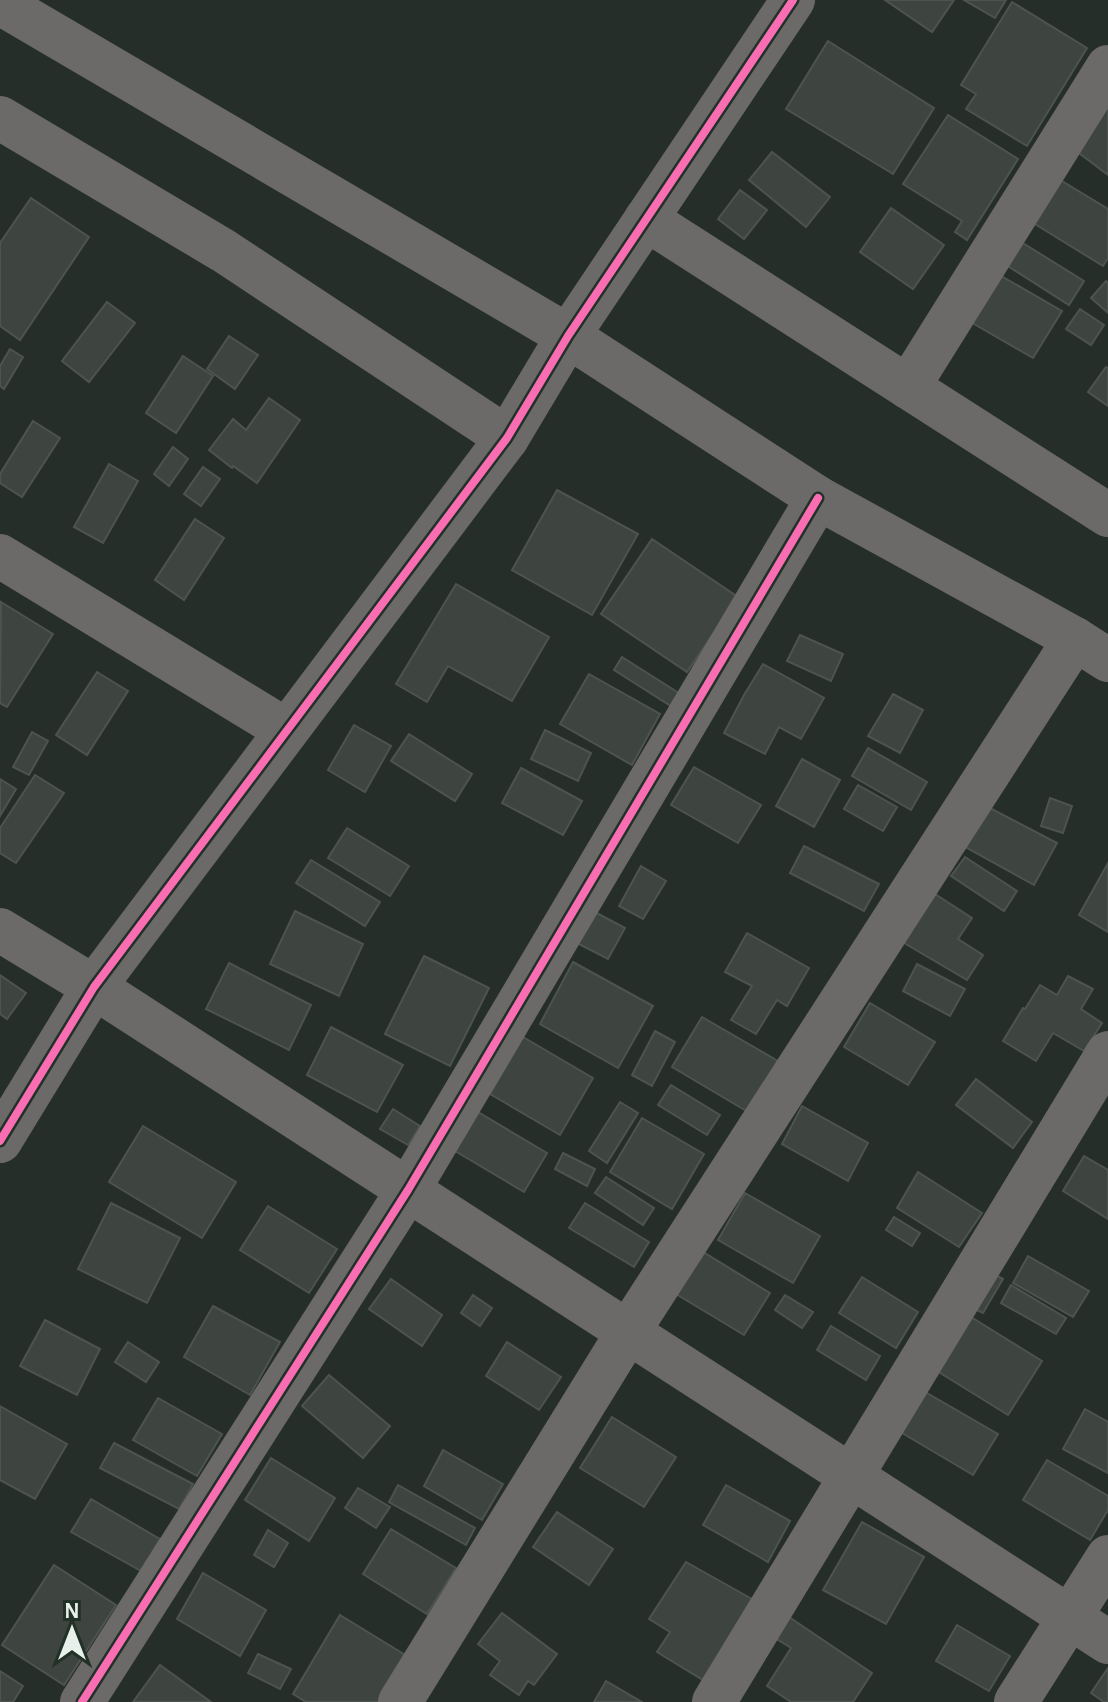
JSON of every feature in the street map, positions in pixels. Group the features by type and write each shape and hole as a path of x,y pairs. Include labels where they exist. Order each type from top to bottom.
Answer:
{"street":[{"path":"0,1141 94,987 507,438 568,336 793,0"},
{"path":"0,3 568,336 818,498 1091,650 628,1332 400,1702"},
{"path":"908,387 1108,67"},
{"path":"0,118 224,251 507,438"},
{"path":"646,219 1108,515"},
{"path":"82,1702 408,1190 818,498"},
{"path":"0,556 286,730"},
{"path":"0,930 94,987 1108,1642"},
{"path":"714,1702 1108,1053"},
{"path":"1016,1702 1108,1557"}],"building":[{"path":"885,0 954,0 932,32"},
{"path":"964,0 1006,0 995,18"},
{"path":"1012,2 1087,48 1027,146 966,109 976,94 961,85"},
{"path":"828,41 934,108 893,174 786,109"},
{"path":"1108,99 1108,175 1071,147"},
{"path":"948,115 1018,159 967,240 955,232 962,221 903,184"},
{"path":"772,152 830,197 806,227 749,180"},
{"path":"1057,178 1108,209 1108,258 1103,266 1030,221"},
{"path":"740,190 767,210 744,239 718,219"},
{"path":"31,198 89,237 20,340 0,326 0,243"},
{"path":"891,208 944,245 913,289 860,252"},
{"path":"1018,240 1084,281 1069,305 1003,263"},
{"path":"996,273 1062,311 1033,358 967,320"},
{"path":"1106,281 1108,283 1108,313 1091,298"},
{"path":"107,302 135,323 89,382 62,361"},
{"path":"1080,309 1104,325 1091,345 1066,329"},
{"path":"229,336 258,355 235,389 207,369"},
{"path":"10,349 23,357 4,389 0,386 0,366"},
{"path":"183,356 213,376 176,433 146,413"},
{"path":"1108,368 1108,406 1088,392"},
{"path":"269,398 300,420 257,483 209,450 233,419 246,430"},
{"path":"33,421 60,438 22,497 0,483 0,474"},
{"path":"173,447 188,459 169,486 154,474"},
{"path":"109,464 138,481 103,543 74,527"},
{"path":"203,467 220,479 201,506 184,494"},
{"path":"557,490 638,534 592,615 512,570"},
{"path":"195,519 224,538 184,600 155,580"},
{"path":"652,539 738,597 687,672 601,614"},
{"path":"456,584 549,637 512,701 448,666 427,702 396,684"},
{"path":"1,602 53,634 7,707 0,703"},
{"path":"800,635 843,654 831,681 787,661"},
{"path":"622,657 682,695 674,708 614,670"},
{"path":"763,664 824,698 801,739 779,727 765,754 724,733"},
{"path":"97,672 128,691 87,755 56,735"},
{"path":"589,674 660,714 632,765 560,724"},
{"path":"893,694 923,710 900,753 868,736"},
{"path":"354,725 391,746 365,792 328,770"},
{"path":"545,730 591,753 578,781 531,759"},
{"path":"32,732 48,741 29,775 13,767"},
{"path":"409,734 472,774 455,801 391,761"},
{"path":"868,748 927,782 911,810 852,776"},
{"path":"802,759 840,780 814,827 776,806"},
{"path":"694,767 761,805 738,843 671,805"},
{"path":"521,768 582,801 563,835 502,803"},
{"path":"35,775 64,793 16,863 0,853 0,828"},
{"path":"0,779 16,789 0,816"},
{"path":"858,785 897,807 883,831 844,809"},
{"path":"1050,798 1072,806 1063,833 1041,826"},
{"path":"982,804 1057,843 1034,885 960,844"},
{"path":"347,828 409,866 390,896 328,858"},
{"path":"804,846 879,884 864,911 790,873"},
{"path":"965,857 1017,891 1004,911 951,876"},
{"path":"311,860 380,902 365,926 296,883"},
{"path":"1108,863 1108,932 1079,915"},
{"path":"641,866 666,881 643,919 619,906"},
{"path":"932,892 972,918 958,939 983,955 967,980 904,943"},
{"path":"591,910 625,928 608,959 575,942"},
{"path":"295,911 363,944 339,996 270,964"},
{"path":"747,933 809,968 787,1006 777,1000 756,1034 731,1020 752,986 725,972"},
{"path":"424,956 489,988 450,1066 385,1034"},
{"path":"573,962 653,1006 618,1068 540,1024"},
{"path":"229,963 311,1005 289,1050 206,1009"},
{"path":"917,964 965,989 950,1016 903,991"},
{"path":"0,975 26,993 7,1019 0,1014"},
{"path":"1068,976 1093,989 1081,1009 1102,1023 1084,1051 1053,1033 1036,1061 1003,1041 1040,985 1057,995"},
{"path":"870,1003 935,1042 908,1085 844,1047"},
{"path":"702,1017 778,1061 748,1112 672,1067"},
{"path":"331,1027 403,1065 377,1112 307,1075"},
{"path":"655,1031 675,1042 652,1086 632,1075"},
{"path":"523,1037 593,1078 560,1135 490,1094"},
{"path":"976,1079 1032,1122 1013,1148 956,1105"},
{"path":"671,1085 720,1115 707,1135 658,1105"},
{"path":"620,1102 638,1113 607,1163 589,1151"},
{"path":"802,1106 868,1143 848,1181 782,1144"},
{"path":"393,1109 420,1126 408,1145 380,1129"},
{"path":"478,1112 547,1153 524,1192 455,1151"},
{"path":"642,1118 704,1154 672,1209 610,1172"},
{"path":"143,1126 236,1182 202,1238 109,1182"},
{"path":"563,1153 595,1169 587,1186 555,1169"},
{"path":"1084,1156 1108,1170 1108,1219 1063,1191"},
{"path":"918,1172 982,1213 959,1247 897,1208"},
{"path":"606,1177 654,1208 643,1225 595,1193"},
{"path":"745,1193 820,1236 793,1283 718,1240"},
{"path":"111,1203 180,1238 147,1303 78,1269"},
{"path":"585,1203 649,1242 634,1267 569,1228"},
{"path":"268,1206 337,1249 309,1293 240,1250"},
{"path":"894,1217 920,1233 912,1246 886,1230"},
{"path":"687,1242 770,1293 744,1335 661,1285"},
{"path":"1028,1256 1089,1291 1073,1317 1013,1283"},
{"path":"986,1270 1003,1279 983,1313 966,1305"},
{"path":"862,1277 918,1312 896,1348 839,1313"},
{"path":"391,1279 442,1315 422,1346 369,1309"},
{"path":"1011,1285 1066,1318 1056,1334 1001,1303"},
{"path":"473,1295 492,1308 480,1326 461,1313"},
{"path":"785,1295 813,1312 802,1328 775,1310"},
{"path":"213,1306 280,1342 250,1395 184,1357"},
{"path":"971,1317 1042,1361 1008,1415 937,1371"},
{"path":"45,1320 100,1349 77,1395 20,1366"},
{"path":"831,1326 880,1356 866,1380 817,1350"},
{"path":"128,1342 159,1362 146,1382 115,1362"},
{"path":"507,1342 561,1377 539,1410 486,1376"},
{"path":"329,1375 390,1426 363,1458 302,1406"},
{"path":"920,1389 998,1434 973,1475 897,1430"},
{"path":"158,1398 222,1434 197,1476 133,1440"},
{"path":"0,1406 67,1444 35,1499 0,1480"},
{"path":"1085,1409 1108,1422 1108,1473 1063,1449"},
{"path":"612,1417 676,1457 644,1507 580,1468"},
{"path":"114,1443 193,1484 179,1509 100,1468"},
{"path":"443,1450 503,1484 482,1520 424,1486"},
{"path":"271,1458 335,1498 309,1541 245,1500"},
{"path":"1047,1460 1108,1496 1108,1510 1090,1540 1023,1500"},
{"path":"398,1485 475,1528 466,1545 389,1502"},
{"path":"726,1485 790,1521 768,1562 703,1525"},
{"path":"358,1488 390,1507 376,1528 345,1508"},
{"path":"91,1499 160,1539 141,1571 71,1532"},
{"path":"557,1512 613,1549 589,1585 533,1547"},
{"path":"862,1522 924,1557 886,1624 823,1590"},
{"path":"391,1529 456,1568 427,1614 363,1574"},
{"path":"268,1530 288,1543 274,1567 254,1555"},
{"path":"686,1562 752,1599 703,1680 657,1652 670,1632 649,1619"},
{"path":"54,1565 116,1605 64,1685 2,1645"},
{"path":"203,1573 266,1610 240,1656 177,1619"},
{"path":"502,1613 557,1654 534,1685 528,1681 519,1695 490,1675 500,1661 478,1644"},
{"path":"340,1615 407,1656 379,1702 306,1702 293,1694"},
{"path":"789,1617 872,1673 853,1702 791,1702 767,1686 791,1648 775,1638"},
{"path":"957,1625 1010,1656 989,1691 936,1661"},
{"path":"258,1654 291,1669 280,1689 248,1673"},
{"path":"160,1665 211,1702 133,1702"},
{"path":"1108,1668 1108,1702 1104,1702 1091,1693"},
{"path":"0,1671 23,1686 13,1702 0,1702"},
{"path":"606,1681 642,1702 594,1702"}],"cycle path":[{"path":"0,1141 94,987 507,438 568,336 793,0"},
{"path":"82,1702 408,1190 818,498"}]}
